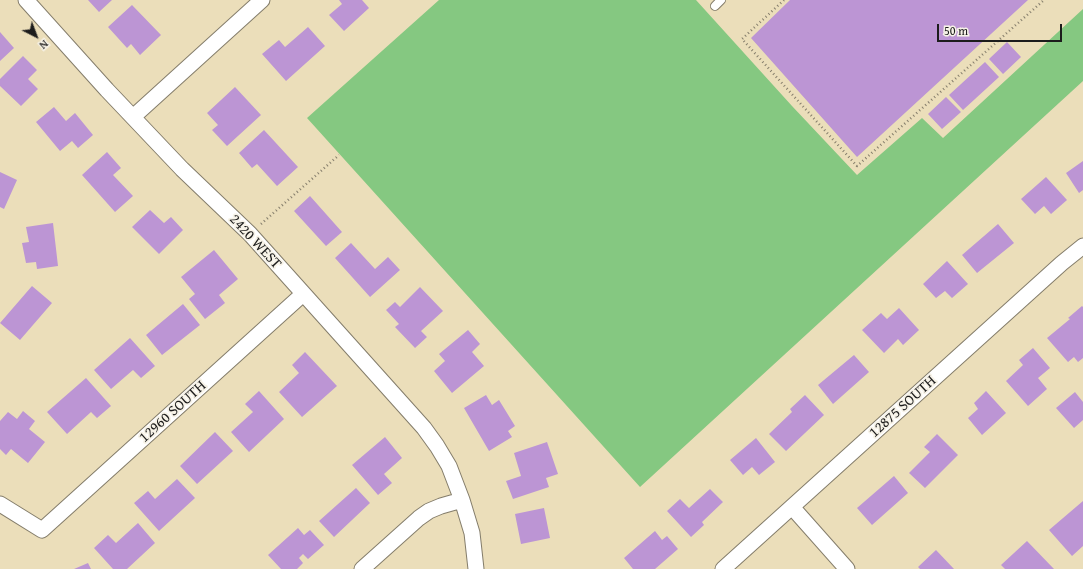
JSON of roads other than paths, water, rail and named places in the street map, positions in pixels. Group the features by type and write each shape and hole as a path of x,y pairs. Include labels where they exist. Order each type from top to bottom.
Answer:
{"street":[{"name":"2420 WEST","path":"26,0 182,170 250,234 424,428 449,466 462,500 472,534 476,569"},
{"path":"133,116 262,0"},
{"name":"12875 SOUTH","path":"723,569 1056,268 1083,246"},
{"name":"12960 SOUTH","path":"0,504 42,530 303,294"},
{"path":"362,569 419,518 435,508 462,500"},
{"path":"792,507 847,569"}],"lane":[{"path":"715,6 722,0"}]}
